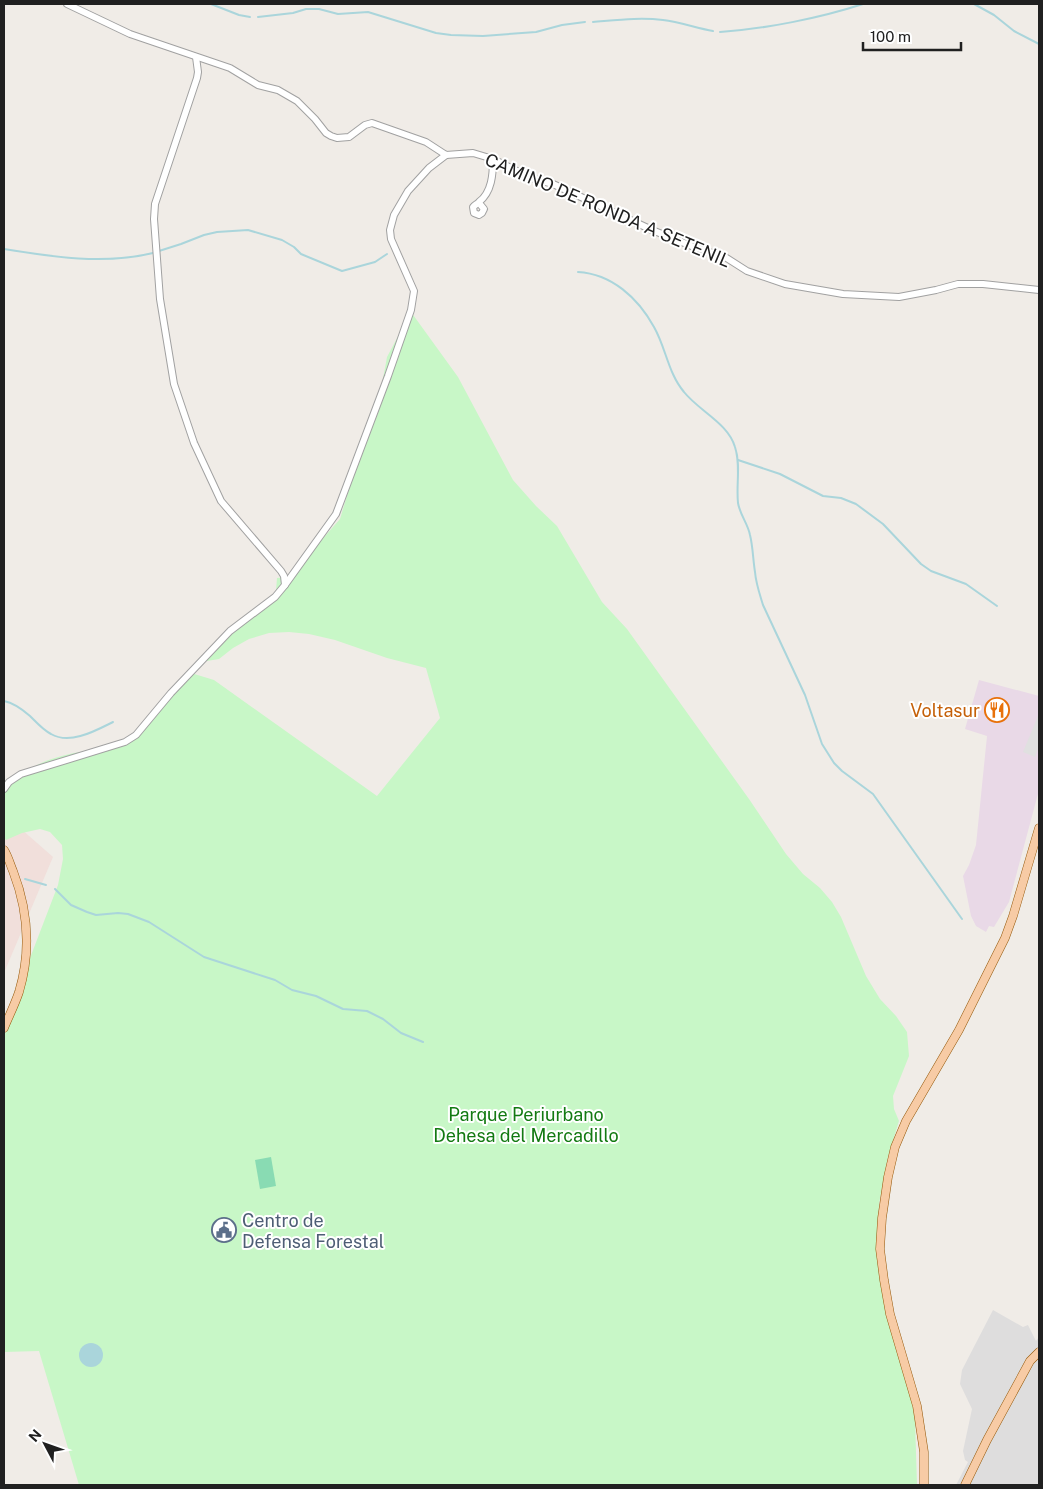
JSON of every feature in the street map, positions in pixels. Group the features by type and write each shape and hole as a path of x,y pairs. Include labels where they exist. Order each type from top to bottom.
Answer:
{"main road":[{"path":"923,1485 924,1452 917,1406 890,1314 880,1249 888,1177 896,1147 906,1121 959,1030 1005,938 1039,828"},
{"path":"4,850 23,901 26,918 27,948 19,992 4,1028"},
{"path":"965,1485 1030,1361 1039,1352"}],"street":[{"path":"4,789 9,782 21,774 125,742 136,735 171,693 230,632 275,597 336,514 411,310 414,291 391,239 390,230 394,215 408,191 429,168 446,155 426,142 372,124 365,125 349,137 338,138 331,136 297,101 278,90 258,85 230,68 130,34 67,4"},
{"path":"196,57 197,78 155,204 154,219 160,299 174,384 194,443 221,501 281,570 285,584"},
{"name":"CAMINO DE RONDA A SETENIL","path":"446,155 473,153 492,159 531,178 553,184 652,230 725,257 747,271 785,284 843,294 886,297 916,295 958,284 983,284 1039,290"},
{"path":"479,203 491,182 493,174 492,159"}],"shaded area":[{"path":"979,680 1039,696 1039,790 1009,902 994,927 989,926 986,932 976,926 971,916 963,876 976,845 987,736 965,729"},
{"path":"1038,716 1039,746 1035,757 1023,752"},
{"path":"4,814 53,857 4,973"},
{"path":"993,1310 1023,1327 1028,1325 1036,1341 1039,1337 1039,1485 956,1485 968,1462 965,1460 963,1451 972,1409 960,1384 962,1370"}],"green space":[{"name":"Parque Periurbano Dehesa del Mercadillo","path":"411,312 458,377 513,480 557,526 602,602 627,629 749,799 786,854 803,874 820,888 832,902 841,917 866,976 880,999 896,1016 907,1032 909,1056 893,1096 894,1109 899,1121 884,1176 879,1204 878,1233 893,1336 910,1392 915,1420 917,1485 79,1485 39,1351 4,1352 4,1036 22,992 30,958 58,885 63,859 62,845 50,832 40,829 22,833 6,840 4,837 4,790 19,776 44,762 63,755 108,746 128,737 147,721 191,673 214,680 377,796 440,718 426,668 387,658 335,640 289,632 269,633 249,639 219,659 201,662 239,626 267,604 276,591 277,578 289,577 340,519 349,489 379,410 387,357"},
{"path":"271,1157 276,1186 260,1189 255,1160"}],"water":[{"path":"91,1343 100,1346 103,1355 100,1364 91,1367 82,1364 79,1355 82,1346"}],"waterway":[{"path":"211,4 239,15 250,17"},
{"path":"720,32 792,22 863,4"},
{"path":"974,4 994,15 1014,31 1039,44"},
{"path":"258,17 293,13 306,9 319,9 338,14 368,12 436,33 483,36 536,32 562,25 585,22"},
{"path":"593,22 654,19 713,31"},
{"path":"159,251 204,235 217,232 248,230 282,240 301,254 342,271 375,262 387,254"},
{"path":"4,249 41,255 97,259 135,257 153,253"},
{"path":"578,272 602,277 623,289 632,297 648,316 654,327 679,385 690,399 720,424 731,439 738,461 738,503 750,535 759,593 805,695 822,744 834,763 842,771 873,794 962,919"},
{"path":"738,460 780,474 823,496 841,498 856,504 883,524 921,564 931,571 966,584 997,606"},
{"path":"4,701 21,709 45,730 58,737 82,736 113,722"},
{"path":"25,879 46,885"},
{"path":"55,889 71,905 87,912 96,915 128,914 149,922 204,957 275,980 292,990 316,996 343,1009 367,1011 383,1019 401,1033 423,1042"}],"place":[{"name":"Voltasur","path":"997,710"},
{"name":"Centro de Defensa Forestal","path":"224,1230"}]}
